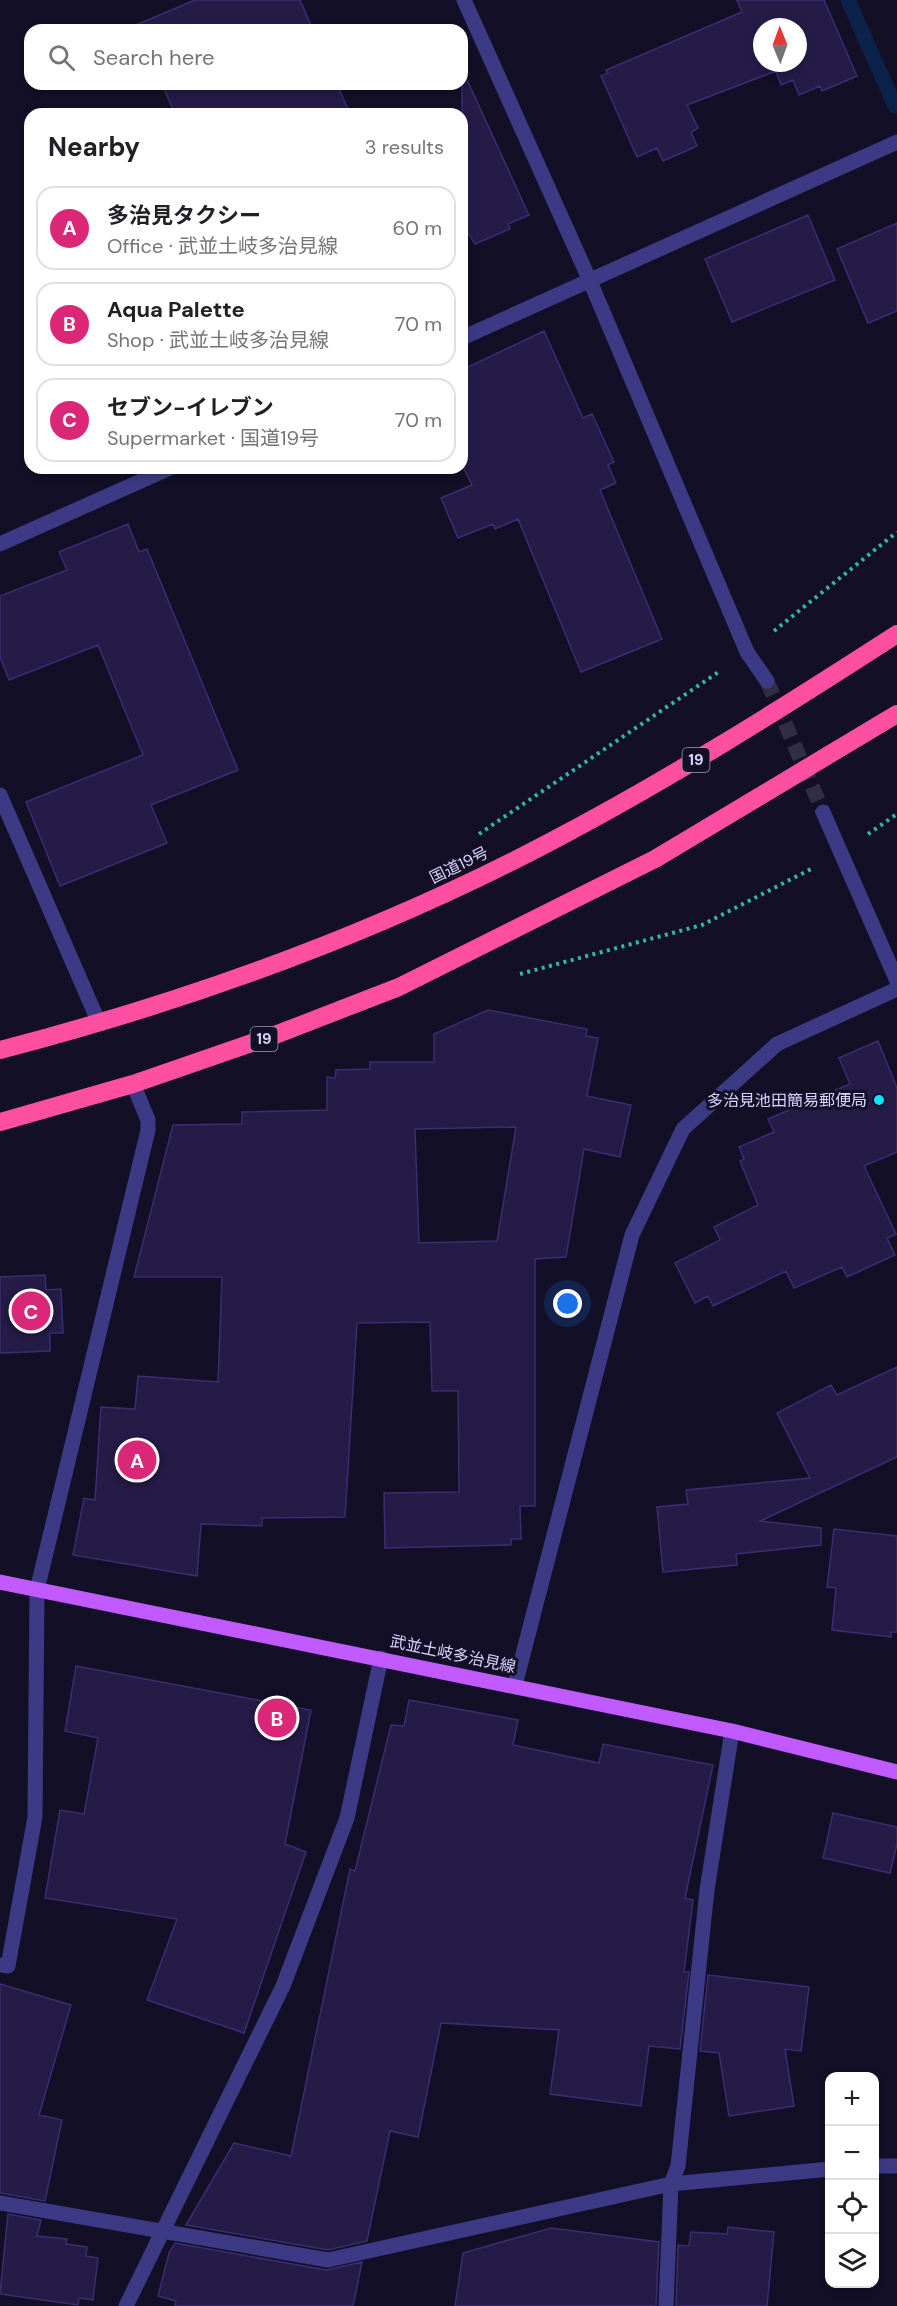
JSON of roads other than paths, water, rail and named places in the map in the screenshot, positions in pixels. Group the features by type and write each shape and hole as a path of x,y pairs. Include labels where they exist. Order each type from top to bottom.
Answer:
{"highway":[{"name":"国道19号","path":"0,1050 99,1023 293,958 424,903 550,842 755,726 897,634"},
{"name":"19","path":"0,1122 134,1084 275,1035 399,987 655,859 897,714"}],"main road":[{"name":"武並土岐多治見線","path":"0,1582 732,1731 897,1772"}],"street":[{"path":"464,0 590,281 747,652 766,681"},
{"path":"468,335 897,142"},
{"path":"0,544 157,474"},
{"path":"0,795 99,1023"},
{"path":"823,812 897,981"},
{"path":"515,1686 632,1234 683,1129 777,1044 897,989"},
{"path":"0,1965 8,1966 35,1817 37,1590 148,1130 148,1120 134,1084"},
{"path":"126,2306 283,1986 347,1818 381,1658"},
{"path":"666,2306 671,2184 678,2166 707,1890 732,1731"},
{"path":"879,2166 897,2166"},
{"path":"0,2203 328,2260 671,2184 825,2169"}],"waterway":[{"path":"848,0 895,106"}],"tunnel":[{"path":"767,681 823,812"}],"place":[{"name":"多治見池田簡易郵便局","path":"879,1100"},
{"name":"セブン-イレブン","path":"31,1311"},
{"name":"多治見タクシー","path":"137,1460"},
{"name":"Aqua Palette","path":"277,1718"}]}
